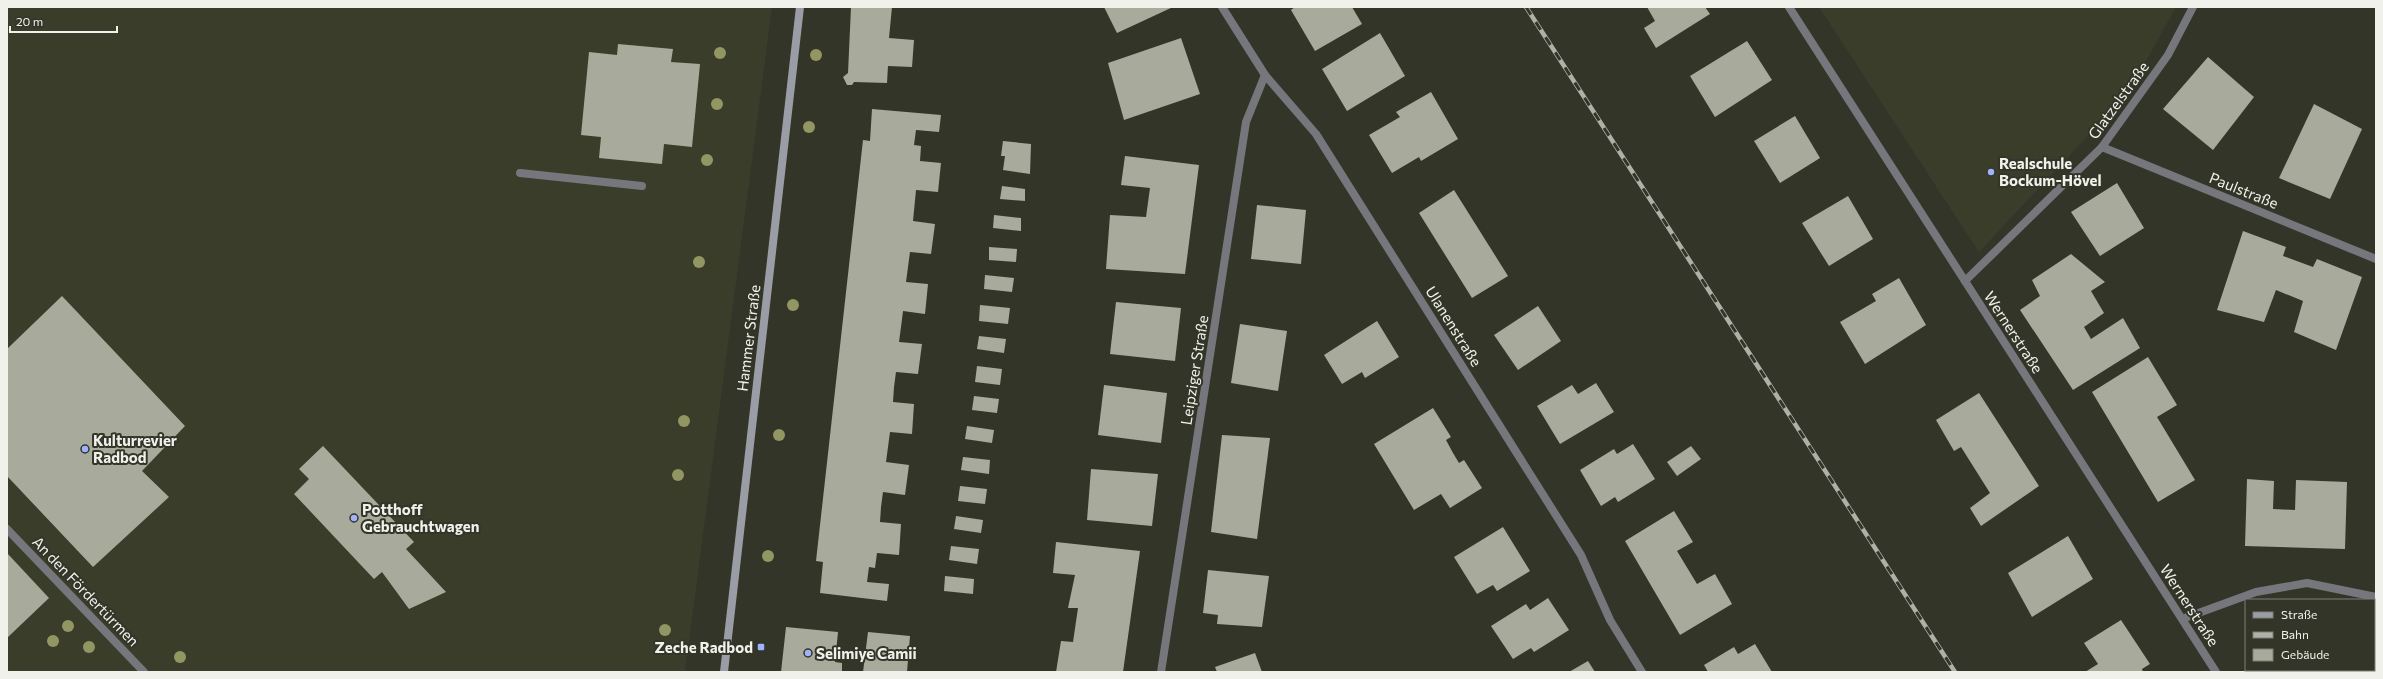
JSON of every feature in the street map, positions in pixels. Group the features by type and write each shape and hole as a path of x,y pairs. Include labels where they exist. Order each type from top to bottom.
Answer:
{"main road":[{"name":"Hammer Straße","path":"724,672 800,7"}],"street":[{"name":"Ulanenstraße","path":"1222,7 1265,75 1316,134 1581,555 1610,620 1642,672"},
{"name":"Wernerstraße","path":"1789,7 2216,672"},
{"name":"Glatzelstraße","path":"1965,281 2102,147 2168,55 2193,7"},
{"name":"Leipziger Straße","path":"1161,672 1246,122 1265,75"},
{"name":"Paulstraße","path":"2102,147 2376,259"},
{"path":"520,173 642,186"},
{"name":"An den Fördertürmen","path":"7,528 144,672"},
{"path":"2182,619 2256,592 2307,583 2376,597"}],"shaded area":[{"path":"7,7 772,7 685,672 7,672"},
{"name":"Realschule Bockum-Hövel","path":"1819,7 2176,7 2129,92 1979,252"}],"building":[{"path":"851,7 892,7 889,38 914,40 912,67 888,66 887,83 854,82 852,85 847,85 843,77 848,73"},
{"path":"1104,7 1173,7 1117,33"},
{"path":"1295,7 1352,7 1362,24 1315,51 1291,10"},
{"path":"1647,7 1705,7 1710,14 1656,48 1644,28 1655,21"},
{"path":"1380,33 1405,76 1347,111 1322,69"},
{"path":"1181,38 1200,94 1124,120 1108,63"},
{"path":"1747,41 1772,80 1715,117 1690,76"},
{"path":"618,44 673,49 671,62 700,64 692,147 664,144 662,164 599,158 601,137 581,135 589,52 617,55"},
{"path":"2208,57 2254,97 2213,150 2163,109"},
{"path":"1431,92 1458,139 1421,161 1419,157 1392,173 1369,135 1400,117 1396,112"},
{"path":"2314,104 2362,129 2330,199 2279,178"},
{"path":"872,109 941,115 939,132 916,130 914,145 921,146 920,161 941,163 938,192 916,190 913,221 935,224 931,254 910,252 906,282 928,284 925,314 903,311 899,342 922,344 918,374 896,372 894,387 893,402 914,404 912,434 890,432 886,462 909,465 905,495 883,492 881,507 880,522 901,524 899,555 877,553 875,568 869,567 867,582 889,584 887,601 820,593 823,562 816,561 863,140 870,141"},
{"path":"1795,116 1820,158 1780,183 1754,141"},
{"path":"1003,141 1031,144 1030,174 1003,170 1005,156 1001,156"},
{"path":"1125,156 1199,165 1185,274 1106,269 1110,215 1146,217 1150,188 1121,185"},
{"path":"2117,183 2144,228 2100,256 2071,212"},
{"path":"1002,186 1025,189 1025,201 1000,199"},
{"path":"1454,190 1508,276 1472,298 1419,213"},
{"path":"1848,196 1873,239 1829,266 1802,223"},
{"path":"1257,205 1306,210 1301,264 1251,259"},
{"path":"994,215 1021,218 1021,231 993,228"},
{"path":"2243,231 2286,247 2283,256 2313,267 2317,259 2362,277 2336,350 2294,332 2303,301 2276,290 2264,322 2217,310"},
{"path":"989,247 1017,249 1016,262 989,260"},
{"path":"2071,254 2105,282 2091,291 2104,313 2084,327 2091,339 2123,318 2140,348 2073,390 2020,310 2040,296 2032,280"},
{"path":"985,275 1014,278 1012,292 984,289"},
{"path":"1899,278 1926,325 1865,364 1840,322 1876,301 1872,294"},
{"name":"Kulturrevier Radbod","path":"62,296 185,426 142,471 169,497 93,567 7,476 7,349"},
{"path":"1116,302 1181,308 1175,361 1110,354"},
{"path":"980,305 1010,308 1008,324 979,321"},
{"path":"1538,306 1561,341 1518,370 1494,335"},
{"path":"1377,321 1399,357 1365,378 1362,372 1342,384 1324,355"},
{"path":"1240,324 1287,331 1278,391 1231,383"},
{"path":"979,336 1006,339 1004,353 977,349"},
{"path":"2148,357 2177,405 2157,417 2195,480 2158,502 2092,392"},
{"path":"977,366 1002,369 1000,385 975,382"},
{"path":"1596,383 1614,412 1560,444 1537,406 1572,385 1578,394"},
{"path":"1104,385 1167,393 1161,443 1098,435"},
{"path":"1979,393 2039,486 1981,526 1970,508 1990,493 1961,447 1954,451 1936,420"},
{"path":"974,396 999,399 997,413 972,410"},
{"path":"1433,408 1451,437 1446,440 1459,463 1464,460 1482,488 1450,508 1441,494 1414,510 1374,444"},
{"path":"967,426 994,430 992,443 965,439"},
{"path":"1222,435 1270,438 1257,539 1211,532"},
{"path":"1633,444 1655,479 1618,502 1615,497 1601,506 1580,470 1614,449 1617,454"},
{"name":"Potthoff Gebrauchtwagen","path":"323,446 414,542 406,549 446,592 409,609 382,572 374,579 294,494 309,479 299,469"},
{"path":"1691,446 1701,459 1677,476 1667,462"},
{"path":"963,457 990,460 989,474 961,470"},
{"path":"1091,469 1158,474 1152,526 1087,520"},
{"path":"2247,479 2274,481 2273,509 2295,510 2296,480 2347,482 2345,549 2245,546"},
{"path":"960,486 987,489 985,504 958,501"},
{"path":"1674,511 1693,542 1677,551 1697,584 1715,574 1732,604 1680,635 1625,541"},
{"path":"956,516 983,520 981,533 954,529"},
{"path":"1503,527 1530,571 1497,591 1493,585 1477,594 1454,557"},
{"path":"2068,536 2093,579 2032,617 2008,573"},
{"path":"1056,542 1140,551 1123,672 1056,672 1061,641 1073,642 1078,608 1068,608 1075,575 1053,573"},
{"path":"951,546 979,549 977,564 949,560"},
{"path":"7,553 49,598 7,638"},
{"path":"1208,570 1269,576 1262,627 1217,624 1218,615 1203,613"},
{"path":"945,576 974,579 973,594 944,591"},
{"path":"1548,598 1569,630 1534,652 1531,648 1513,659 1491,626 1526,604 1530,610"},
{"path":"2121,620 2150,664 2142,669 2143,672 2085,672 2098,664 2084,643"},
{"path":"786,627 838,632 835,662 842,663 842,672 781,672"},
{"path":"868,632 910,636 907,672 863,672"},
{"path":"1755,644 1772,672 1708,672 1704,665 1734,647 1738,654"},
{"path":"1255,653 1262,672 1217,672 1215,667"},
{"path":"1588,661 1595,672 1569,672"},
{"path":"2258,671 2318,671 2316,672"}],"railway":[{"path":"1526,7 1955,672"}],"place":[{"name":"Realschule Bockum-Hövel","path":"1991,172"},
{"name":"Kulturrevier Radbod","path":"85,449"},
{"name":"Potthoff Gebrauchtwagen","path":"354,518"},
{"name":"Zeche Radbod","path":"761,647"},
{"name":"Selimiye Camii","path":"808,653"}]}
